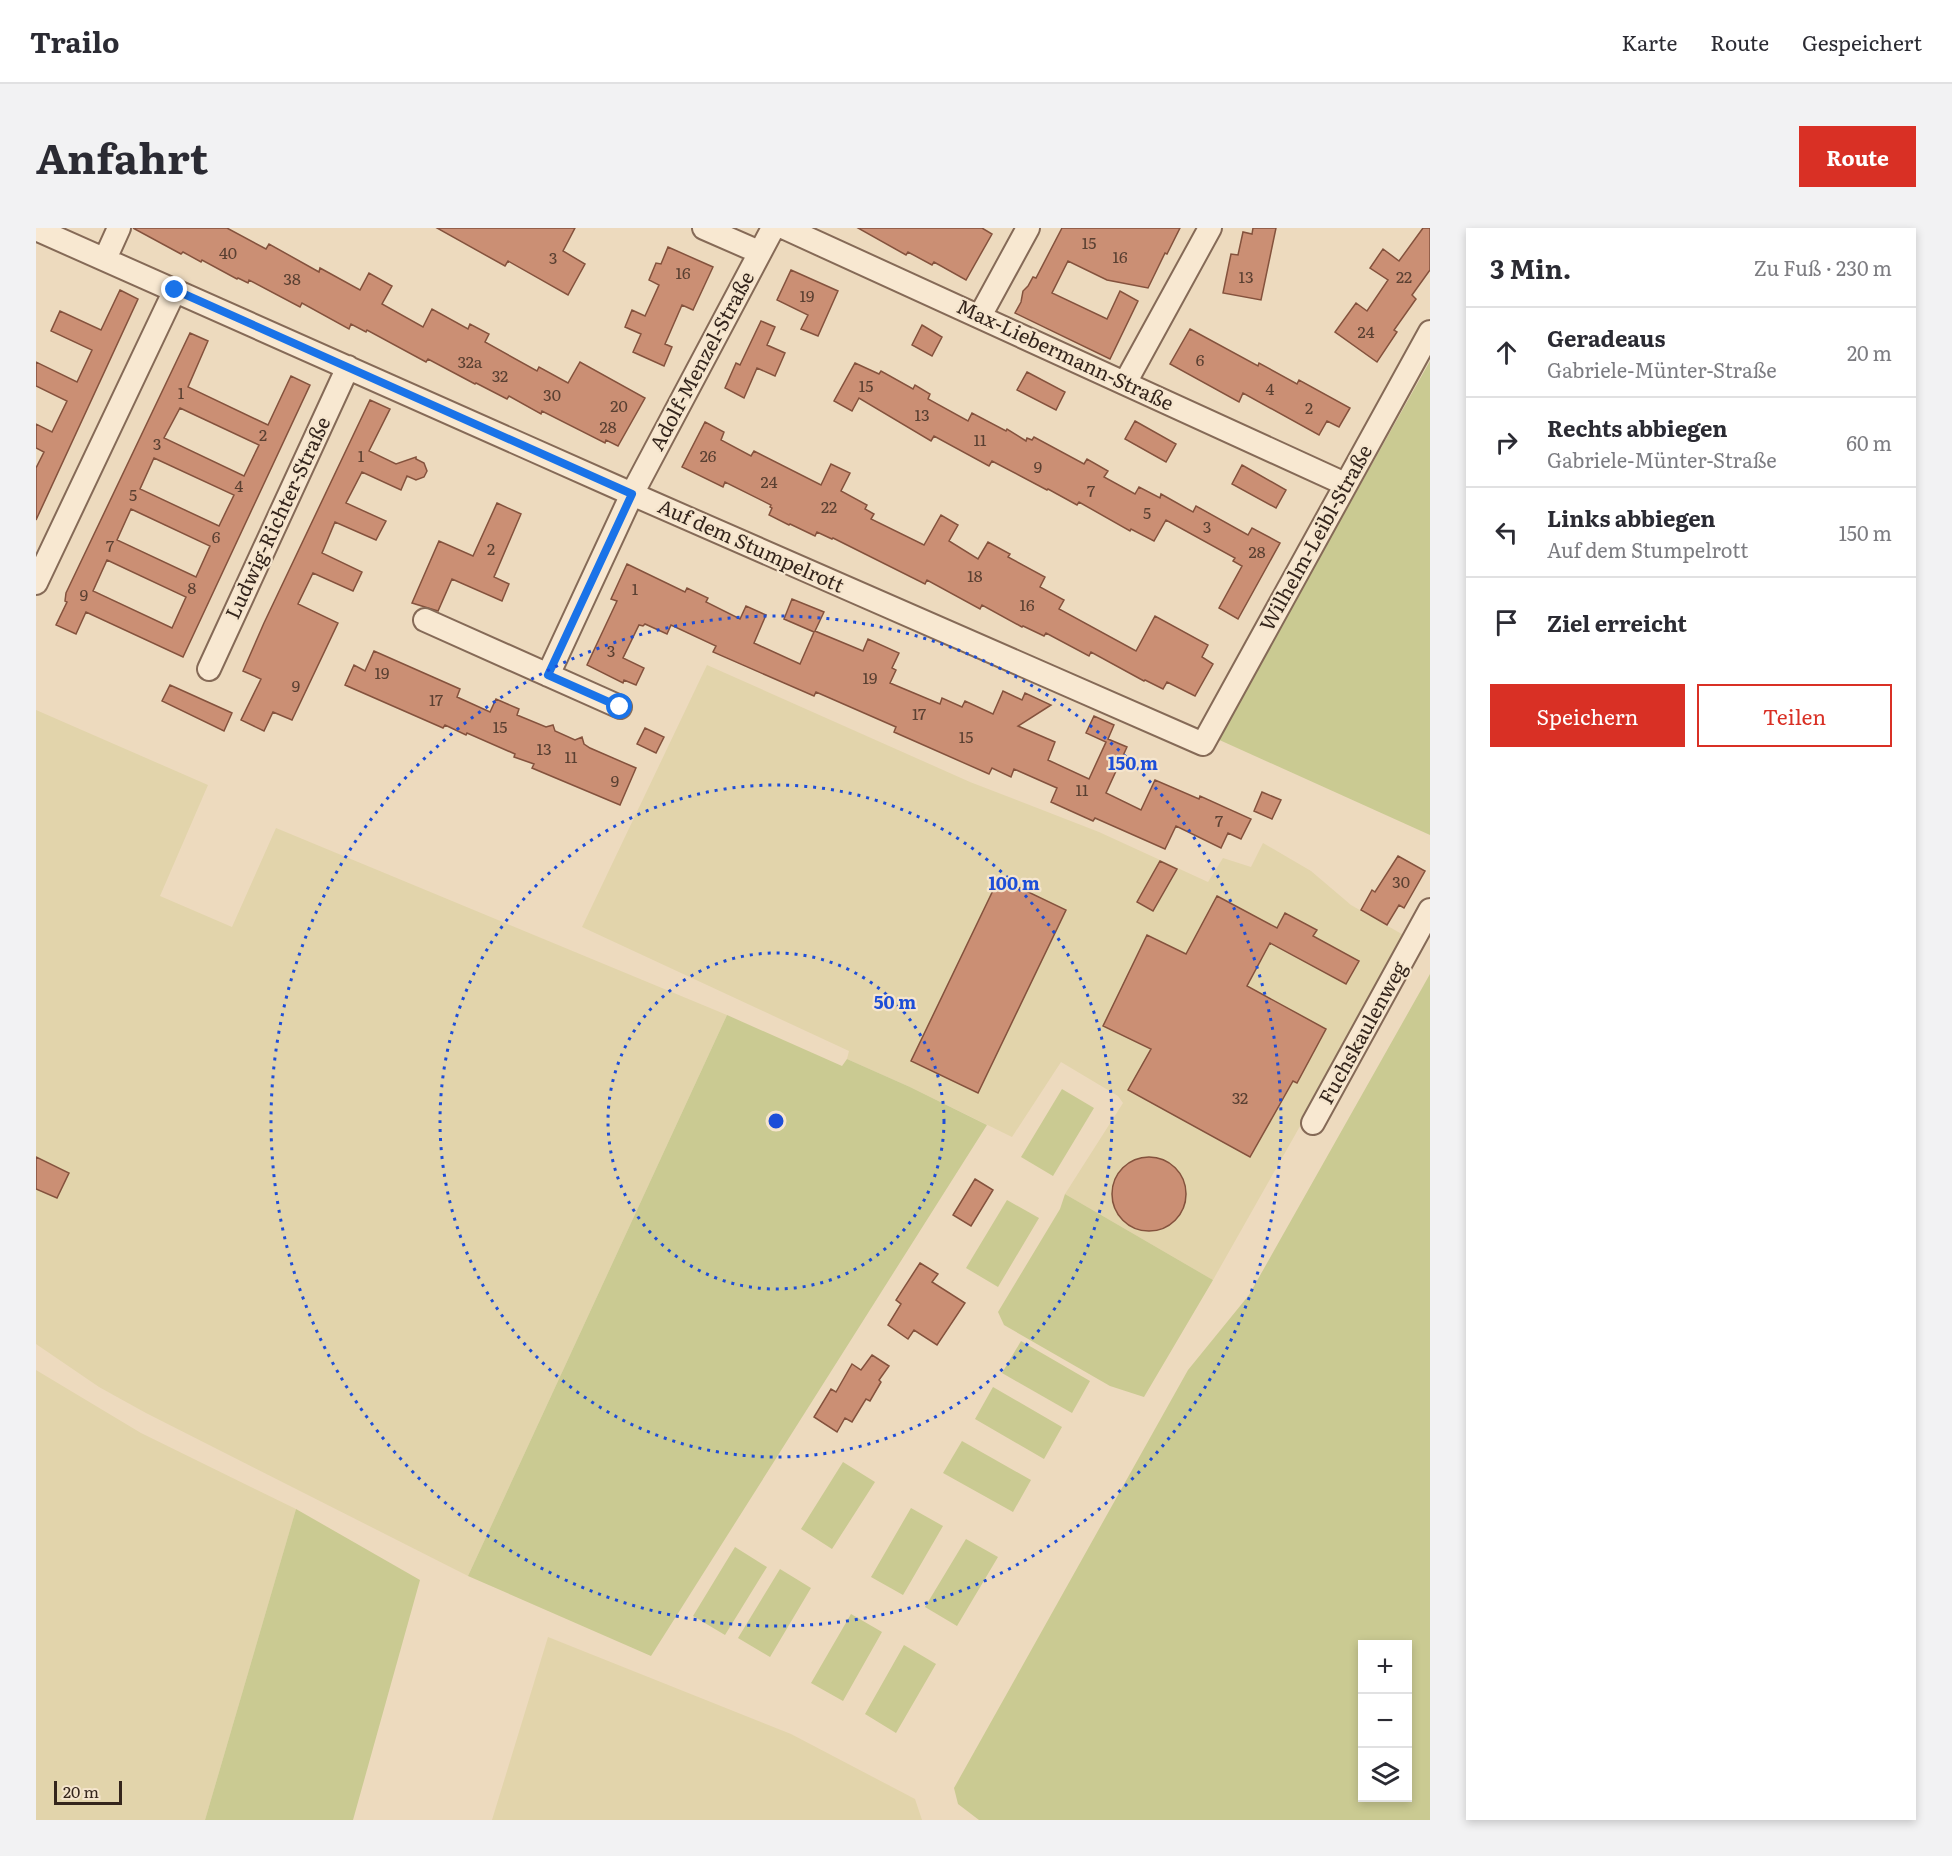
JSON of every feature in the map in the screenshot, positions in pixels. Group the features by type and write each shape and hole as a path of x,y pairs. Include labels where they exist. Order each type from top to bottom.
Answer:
{"street":[{"path":"105,259 119,228"},
{"path":"704,228 759,252"},
{"name":"Adolf-Menzel-Straße","path":"548,675 632,494 773,228"},
{"name":"Max-Liebermann-Straße","path":"786,228 1345,484"},
{"path":"980,316 1028,228"},
{"path":"1125,383 1210,228"},
{"name":"Auf dem Stumpelrott","path":"36,229 632,494 1203,744"},
{"path":"36,583 175,290"},
{"name":"Wilhelm-Leibl-Straße","path":"1203,744 1430,332"},
{"name":"Ludwig-Richter-Straße","path":"209,669 348,367"},
{"path":"424,620 620,707"},
{"name":"Fuchskaulenweg","path":"1313,1123 1430,910"}],"shaded area":[{"path":"707,665 970,782 1099,832 1208,882 1223,858 1251,867 1263,843 1311,871 1351,905 1407,937 1213,1280 1065,1194 1123,1103 1118,1096 1061,1062 1012,1137 847,1059 849,1051 582,927"},
{"path":"36,710 208,785 160,896 232,927 276,828 727,1015 468,1576 146,1413 99,1387 36,1344"},
{"path":"36,1370 141,1433 296,1509 205,1820 36,1820"},
{"path":"548,1637 791,1734 915,1799 922,1820 492,1820"}],"green space":[{"path":"1430,361 1430,835 1215,738 1227,722"},
{"path":"1430,974 1430,1820 979,1820 958,1804 954,1788 1188,1370 1249,1295"},
{"path":"727,1015 842,1066 847,1059 987,1125 651,1656 468,1576"},
{"path":"1062,1089 1094,1108 1053,1176 1021,1157"},
{"path":"1065,1194 1213,1280 1144,1397 1110,1386 1004,1325 998,1312 1060,1209"},
{"path":"1007,1200 1039,1218 998,1287 966,1268"},
{"path":"1021,1341 1090,1381 1072,1413 1002,1373"},
{"path":"993,1387 1062,1427 1044,1459 975,1419"},
{"path":"962,1441 1031,1480 1013,1512 943,1473"},
{"path":"843,1462 875,1482 832,1549 801,1529"},
{"path":"911,1508 943,1526 903,1595 871,1577"},
{"path":"296,1509 420,1580 353,1820 205,1820"},
{"path":"966,1539 998,1557 957,1626 925,1607"},
{"path":"735,1547 767,1567 725,1635 693,1616"},
{"path":"780,1569 811,1588 770,1657 738,1638"},
{"path":"851,1614 882,1632 843,1701 811,1683"},
{"path":"904,1645 936,1664 896,1733 865,1714"}],"building":[{"path":"133,228 227,228 266,249 269,244 319,272 320,268 360,290 369,273 392,286 382,304 423,327 432,309 468,329 470,324 489,334 485,342 537,371 539,367 568,383 580,362 645,398 618,446 606,440 605,443 542,411 541,414 509,396 507,399 475,384 428,359 426,362 367,330 366,332 351,324 349,329 302,303 300,307 249,280 248,283 237,279 202,260 201,262 183,252 181,254"},
{"path":"437,228 575,228 563,251 585,264 568,295 508,261 505,266"},
{"path":"858,228 982,228 992,234 966,280 934,262 932,265 908,252 906,255"},
{"path":"1062,228 1180,228 1148,288 1107,280 1068,261 1052,293 1107,319 1120,291 1138,301 1110,359 1015,313 1021,302 1023,291 1033,277 1036,278"},
{"path":"1253,228 1276,228 1261,300 1223,293 1231,254 1238,255 1243,232 1252,234"},
{"path":"1423,228 1430,228 1430,270 1412,295 1416,299 1394,330 1397,332 1377,362 1335,332 1356,303 1367,311 1388,280 1370,268 1383,249 1399,261"},
{"path":"668,247 713,267 693,310 682,305 665,344 672,347 664,366 633,352 641,334 625,327 632,310 645,316 659,285 649,280 656,263 661,264"},
{"path":"791,270 838,291 818,336 801,329 808,315 777,300"},
{"path":"120,290 138,299 36,520 36,468 44,452 36,448 36,424 52,432 67,401 36,386 36,362 77,382 92,350 51,331 60,311 101,330"},
{"path":"761,321 775,327 767,345 785,353 775,376 757,368 744,398 725,388 736,363 740,365"},
{"path":"922,325 942,337 932,356 912,345"},
{"path":"1190,329 1258,366 1259,363 1297,384 1299,380 1350,408 1339,427 1327,421 1319,435 1243,393 1239,402 1170,364"},
{"path":"190,333 208,341 188,387 268,425 291,376 310,385 183,657 86,612 76,634 56,625 67,602 65,601 66,593","holes":["180,408 259,445 244,476 164,438","154,458 234,495 219,526 140,489","131,509 210,546 196,577 117,540","107,560 186,597 172,628 93,591"]},
{"path":"855,363 879,374 881,371 913,389 915,385 930,394 928,399 968,421 972,413 1006,431 1007,429 1026,441 1027,438 1032,440 1034,437 1084,464 1087,459 1108,471 1104,477 1135,494 1139,487 1160,498 1161,494 1193,512 1196,506 1248,535 1252,528 1280,543 1238,619 1219,608 1242,566 1233,561 1235,558 1166,520 1154,541 1131,529 1130,531 1079,502 1077,505 992,461 989,466 934,436 931,441 859,398 852,411 834,401"},
{"path":"1027,372 1065,392 1056,410 1017,390"},
{"path":"370,400 390,409 369,451 396,464 416,457 424,463 427,471 424,477 416,480 407,476 401,490 362,472 346,503 386,521 376,540 335,522 322,553 362,572 353,591 313,573 298,604 338,623 292,720 273,712 264,731 241,720 261,679 243,671"},
{"path":"1135,421 1176,444 1166,462 1125,439"},
{"path":"705,422 724,432 721,440 751,456 754,451 821,485 831,464 850,473 841,491 867,505 865,509 874,514 871,519 924,545 941,515 958,525 949,541 978,559 988,542 1010,554 1008,557 1045,577 1040,587 1064,600 1059,609 1136,651 1155,616 1208,645 1202,657 1213,664 1195,696 1167,682 1163,689 1091,652 1089,656 1046,633 1044,636 1022,627 982,605 980,609 927,580 925,584 833,538 817,532 815,536 789,525 769,515 771,505 725,482 723,487 682,467"},
{"path":"1242,465 1286,490 1276,508 1232,484"},
{"path":"497,503 521,514 494,577 509,584 502,601 452,579 438,611 412,603 439,541 473,556"},
{"path":"627,564 685,592 687,588 708,598 706,602 740,619 746,606 766,615 754,643 800,664 814,632 784,619 792,599 824,612 815,631 863,651 868,639 899,653 892,668 896,670 890,683 940,704 942,698 962,707 965,701 993,714 1003,691 1022,700 1025,693 1051,705 1018,726 1055,742 1048,760 1089,779 1106,742 1086,733 1094,716 1114,725 1108,739 1127,747 1106,793 1141,810 1155,780 1199,799 1200,796 1251,819 1241,839 1228,833 1221,848 1176,826 1165,849 1095,818 1093,821 1051,802 1057,788 1014,769 1011,777 992,768 989,774 894,732 896,727 816,692 814,696 713,652 716,646 671,625 667,634 645,624 639,625 623,658 644,668 636,685 624,680 623,683 587,665 617,601 611,599"},
{"path":"374,651 460,689 457,697 490,712 496,699 519,709 517,715 546,727 553,725 555,731 575,740 582,737 584,744 590,748 636,768 620,805 532,768 534,764 514,757 515,754 467,733 466,735 445,725 443,728 345,685 354,665 365,671"},
{"path":"170,685 232,713 224,731 162,701"},
{"path":"645,728 664,737 656,753 637,744"},
{"path":"1262,792 1281,800 1272,819 1254,811"},
{"path":"1398,856 1425,871 1404,908 1399,905 1387,925 1361,910 1372,890 1375,892"},
{"path":"1160,861 1177,869 1153,911 1137,902"},
{"path":"999,878 1066,910 978,1093 911,1061"},
{"path":"1217,896 1277,928 1285,913 1317,930 1313,936 1359,961 1346,984 1270,943 1247,986 1326,1029 1297,1083 1293,1081 1250,1157 1128,1090 1151,1049 1103,1026 1147,935 1186,954"},
{"path":"36,1157 69,1173 57,1198 36,1189"},
{"path":"1149,1157 1163,1160 1175,1168 1183,1180 1186,1194 1183,1208 1175,1220 1163,1228 1149,1231 1135,1228 1123,1220 1115,1208 1112,1194 1115,1180 1123,1168 1135,1160"},
{"path":"975,1179 993,1190 971,1226 953,1215"},
{"path":"920,1263 938,1274 932,1282 965,1303 937,1345 914,1330 908,1339 888,1325 901,1304 896,1300"},
{"path":"872,1355 889,1366 879,1380 881,1382 870,1401 866,1399 852,1422 845,1418 837,1432 814,1417 831,1389 836,1392 852,1364 861,1370"}],"route":[{"path":"175,290 632,494 548,675 620,707"}]}
